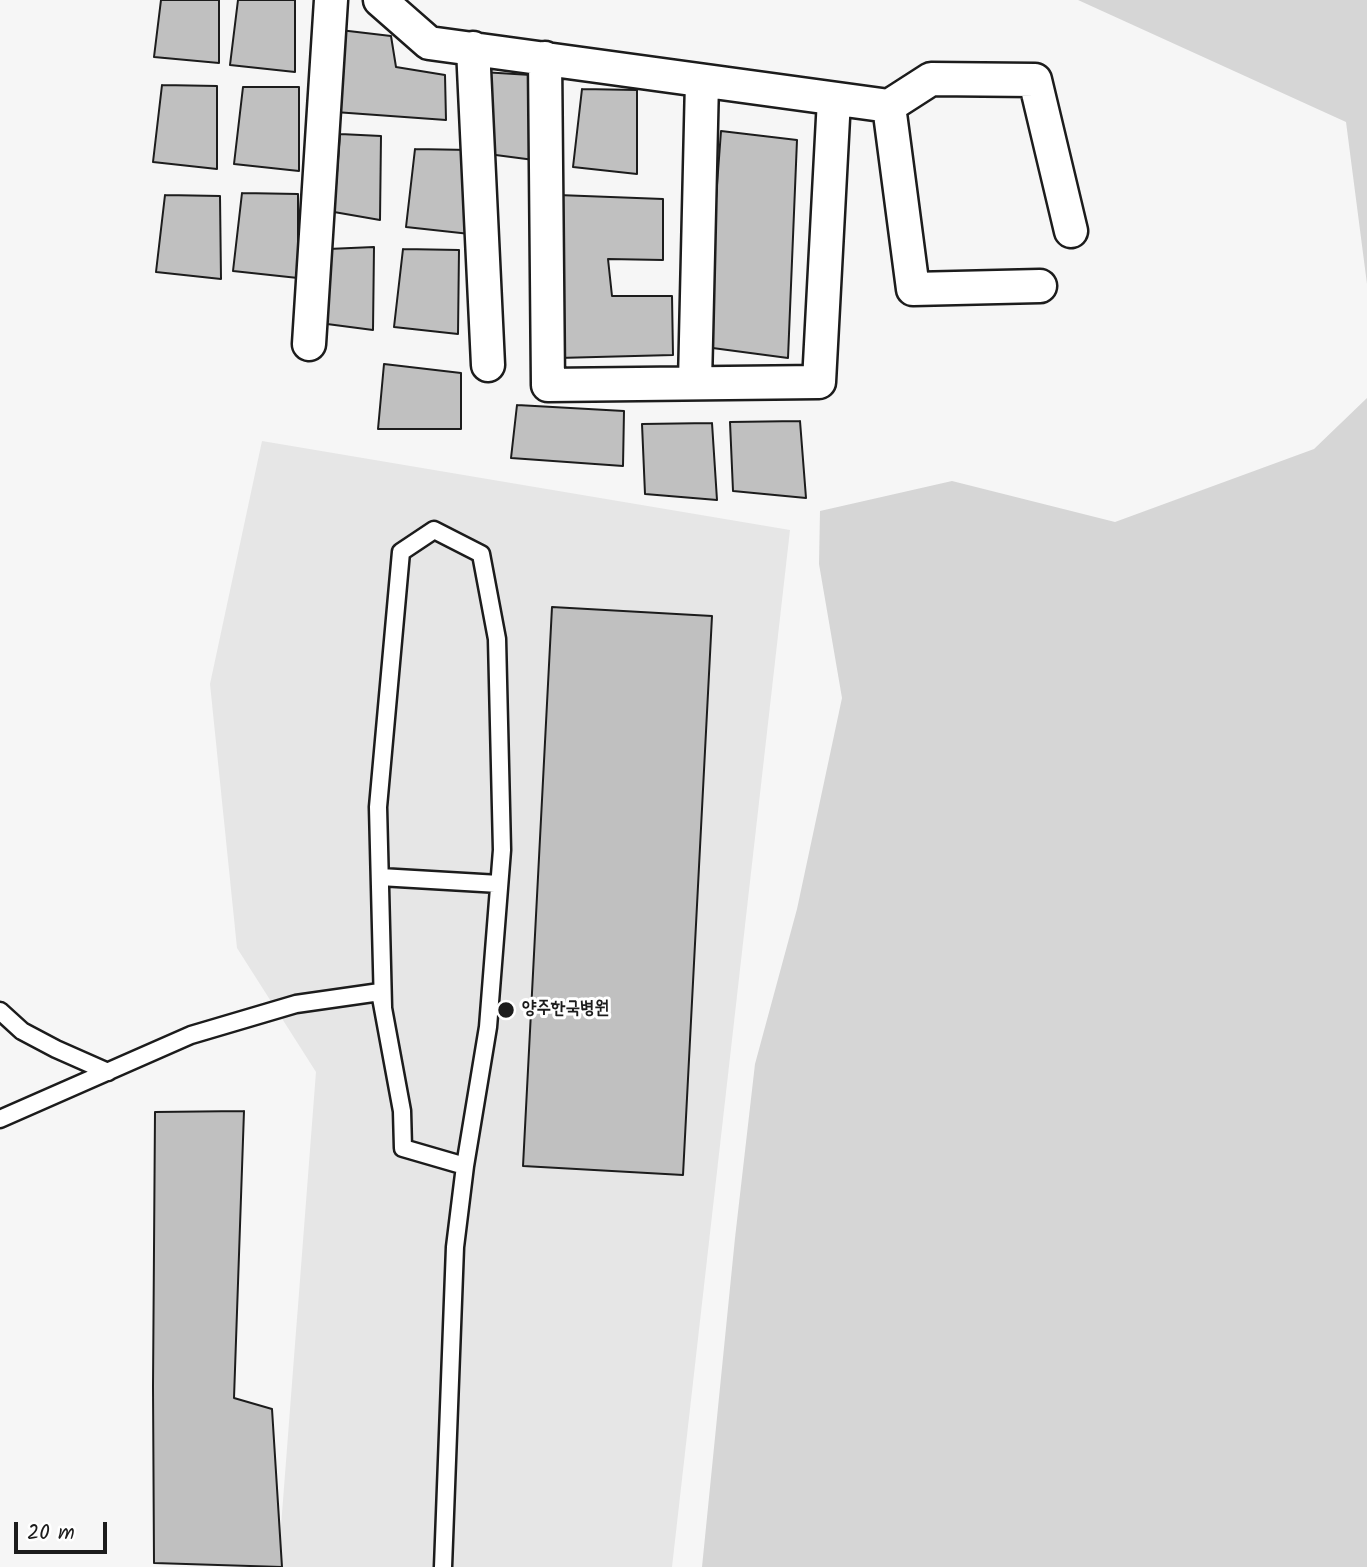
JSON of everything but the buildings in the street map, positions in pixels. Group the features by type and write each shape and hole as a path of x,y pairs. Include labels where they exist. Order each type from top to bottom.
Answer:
{"street":[{"path":"309,344 331,0"},
{"path":"380,0 429,43 889,107 931,79 1035,80 1071,231"},
{"path":"473,48 488,365"},
{"path":"545,58 548,385 819,382 834,99"},
{"path":"695,382 702,80"},
{"path":"889,107 913,289 1040,286"}],"lane":[{"path":"383,1006 378,807 401,552 434,530 481,554 497,639 502,850 488,1027 454,1247 443,1567"},
{"path":"380,877 499,884"},
{"path":"0,1119 191,1035 296,1004 380,992 402,1111 404,1148 465,1166"},
{"path":"0,1011 22,1031 108,1072"}],"shaded area":[{"path":"1078,0 1367,0 1367,284 1346,122"},
{"path":"1367,398 1367,1567 702,1567 755,1064 797,909 842,698 819,564 820,511 952,481 1115,522 1314,449"},
{"name":"양주한국병원","path":"262,441 790,530 672,1567 282,1567 279,1552 316,1072 237,948 210,684"}],"place":[{"name":"양주한국병원","path":"506,1010"}]}
